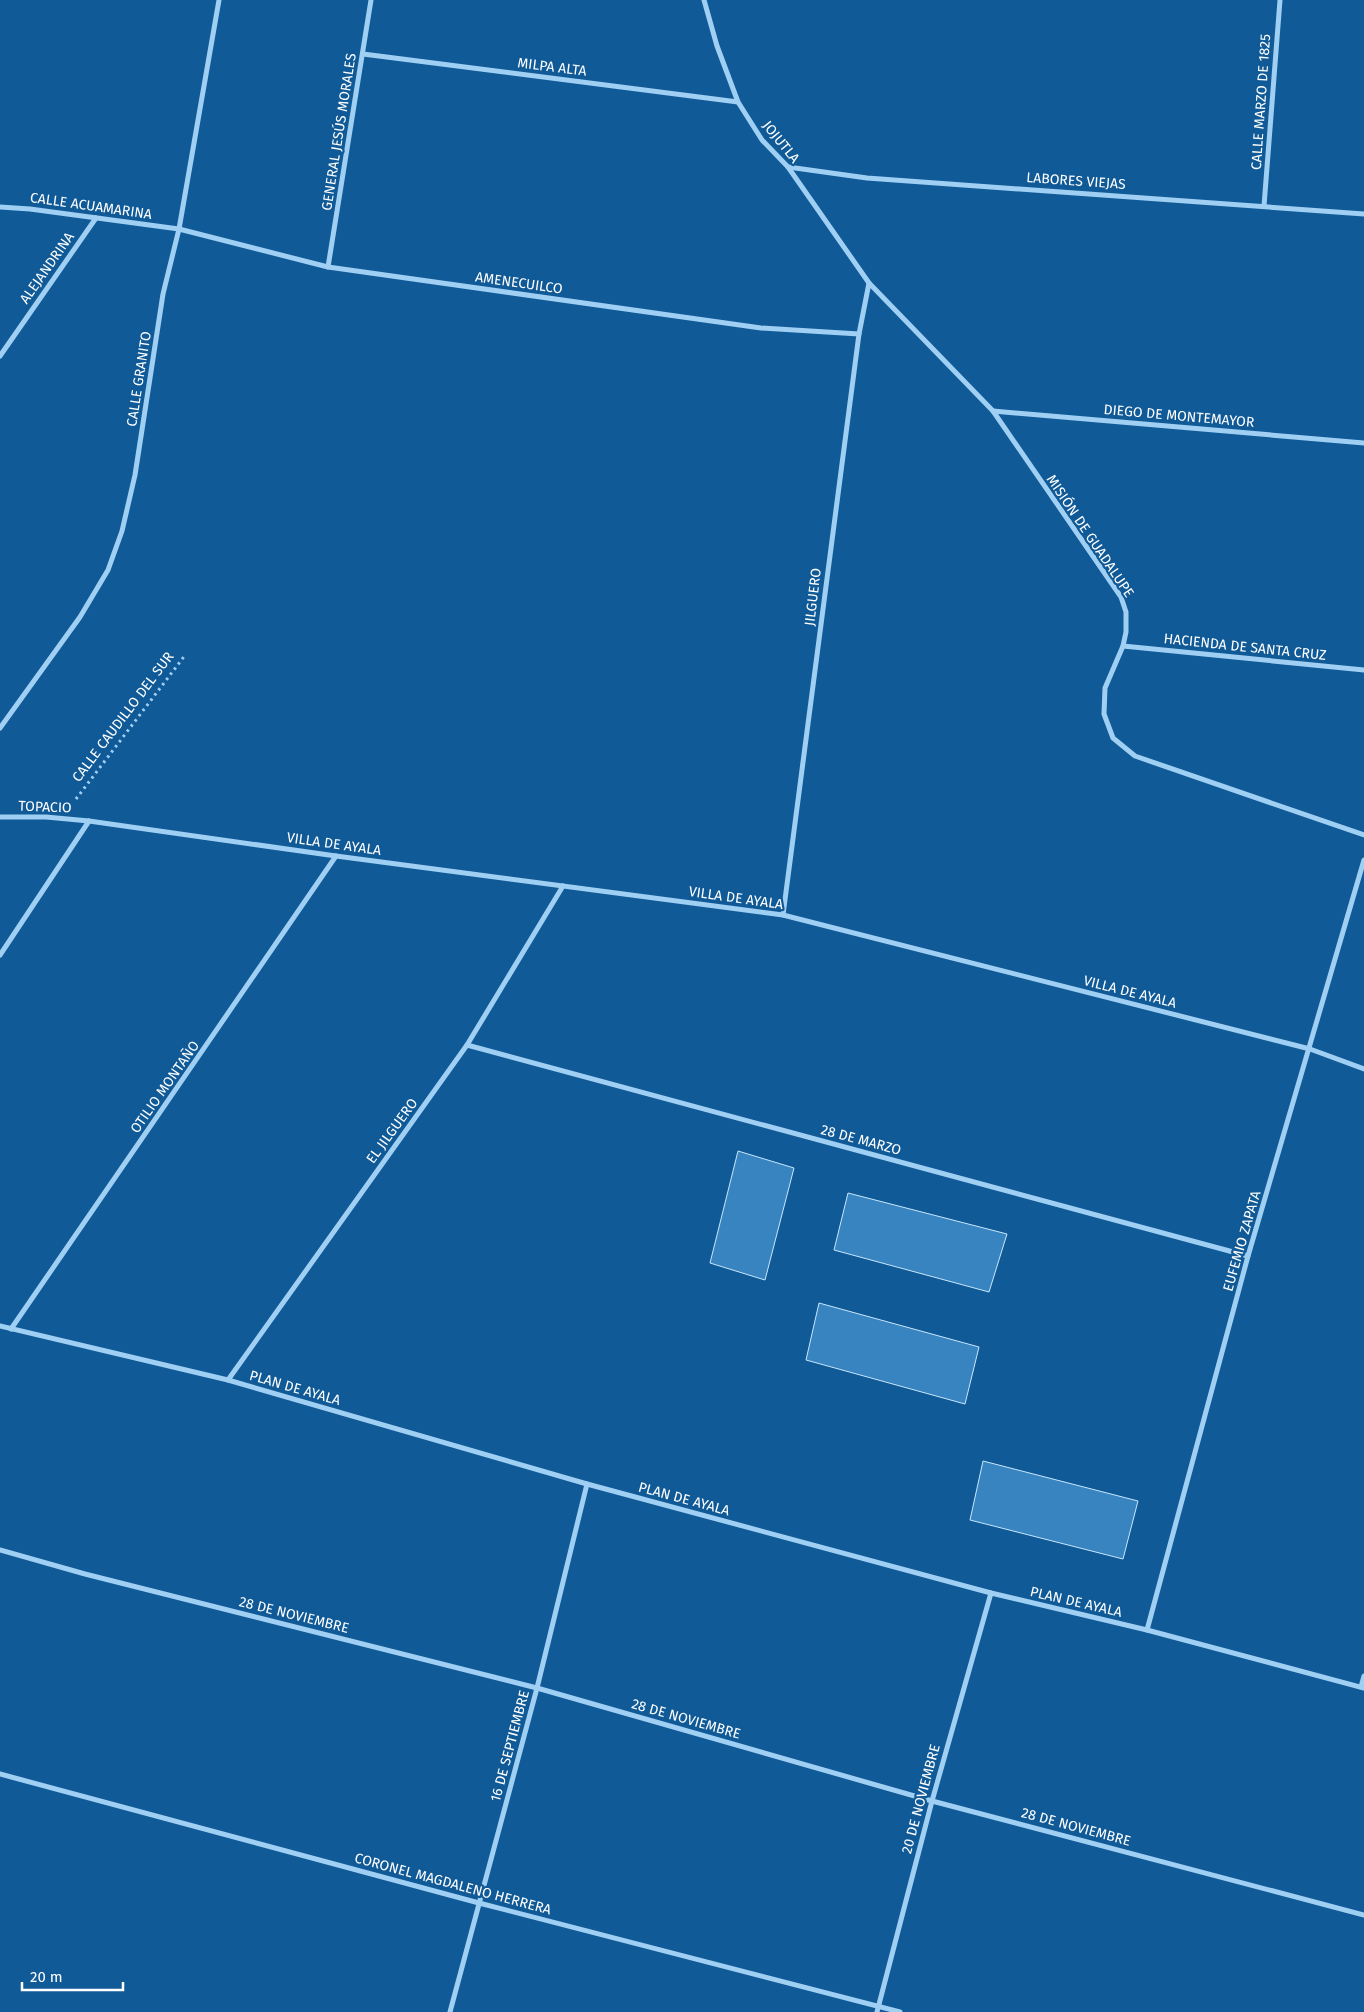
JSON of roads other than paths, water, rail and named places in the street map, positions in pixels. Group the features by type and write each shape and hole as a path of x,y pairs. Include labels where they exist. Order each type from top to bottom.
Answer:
{"street":[{"name":"CALLE GRANITO","path":"0,728 80,617 108,570 122,531 135,475 163,294 179,229 219,0"},
{"name":"GENERAL JESÚS MORALES","path":"328,267 372,0"},
{"name":"JOJUTLA","path":"704,0 717,46 738,102 762,140 788,167 869,283"},
{"name":"CALLE MARZO DE 1825","path":"1264,206 1280,0"},
{"name":"MILPA ALTA","path":"363,54 738,102"},
{"name":"LABORES VIEJAS","path":"788,167 867,178 1364,214"},
{"name":"CALLE ACUAMARINA","path":"0,207 30,208 179,229"},
{"name":"ALEJANDRINA","path":"0,356 96,218"},
{"name":"AMENECUILCO","path":"179,229 328,267 761,328 859,334"},
{"name":"JILGUERO","path":"783,915 859,334 869,283"},
{"name":"MISIÓN DE GUADALUPE","path":"869,283 993,411 1121,597 1126,612 1126,632 1123,646 1105,688 1104,714 1113,738 1135,756 1364,835"},
{"name":"DIEGO DE MONTEMAYOR","path":"993,411 1364,443"},
{"name":"HACIENDA DE SANTA CRUZ","path":"1123,646 1364,670"},
{"name":"TOPACIO","path":"0,817 61,818 89,821"},
{"name":"VILLA DE AYALA","path":"89,821 336,856 783,915 1310,1049 1364,1069"},
{"path":"0,956 89,821"},
{"name":"OTILIO MONTAÑO","path":"11,1329 336,856"},
{"name":"EUFEMIO ZAPATA","path":"1147,1630 1248,1256 1364,860"},
{"name":"EL JILGUERO","path":"228,1380 467,1045 564,886"},
{"name":"28 DE MARZO","path":"467,1045 1248,1256"},
{"name":"PLAN DE AYALA","path":"0,1326 228,1380 587,1484 991,1593 1147,1630 1363,1688"},
{"name":"16 DE SEPTIEMBRE","path":"450,2012 537,1688 587,1484"},
{"name":"28 DE NOVIEMBRE","path":"0,1550 94,1576 537,1688 932,1801 1364,1915"},
{"name":"20 DE NOVIEMBRE","path":"878,2009 932,1801 991,1593"},
{"path":"1363,1688 1364,1676"},
{"name":"CORONEL MAGDALENO HERRERA","path":"0,1774 878,2009 900,2012"}]}
